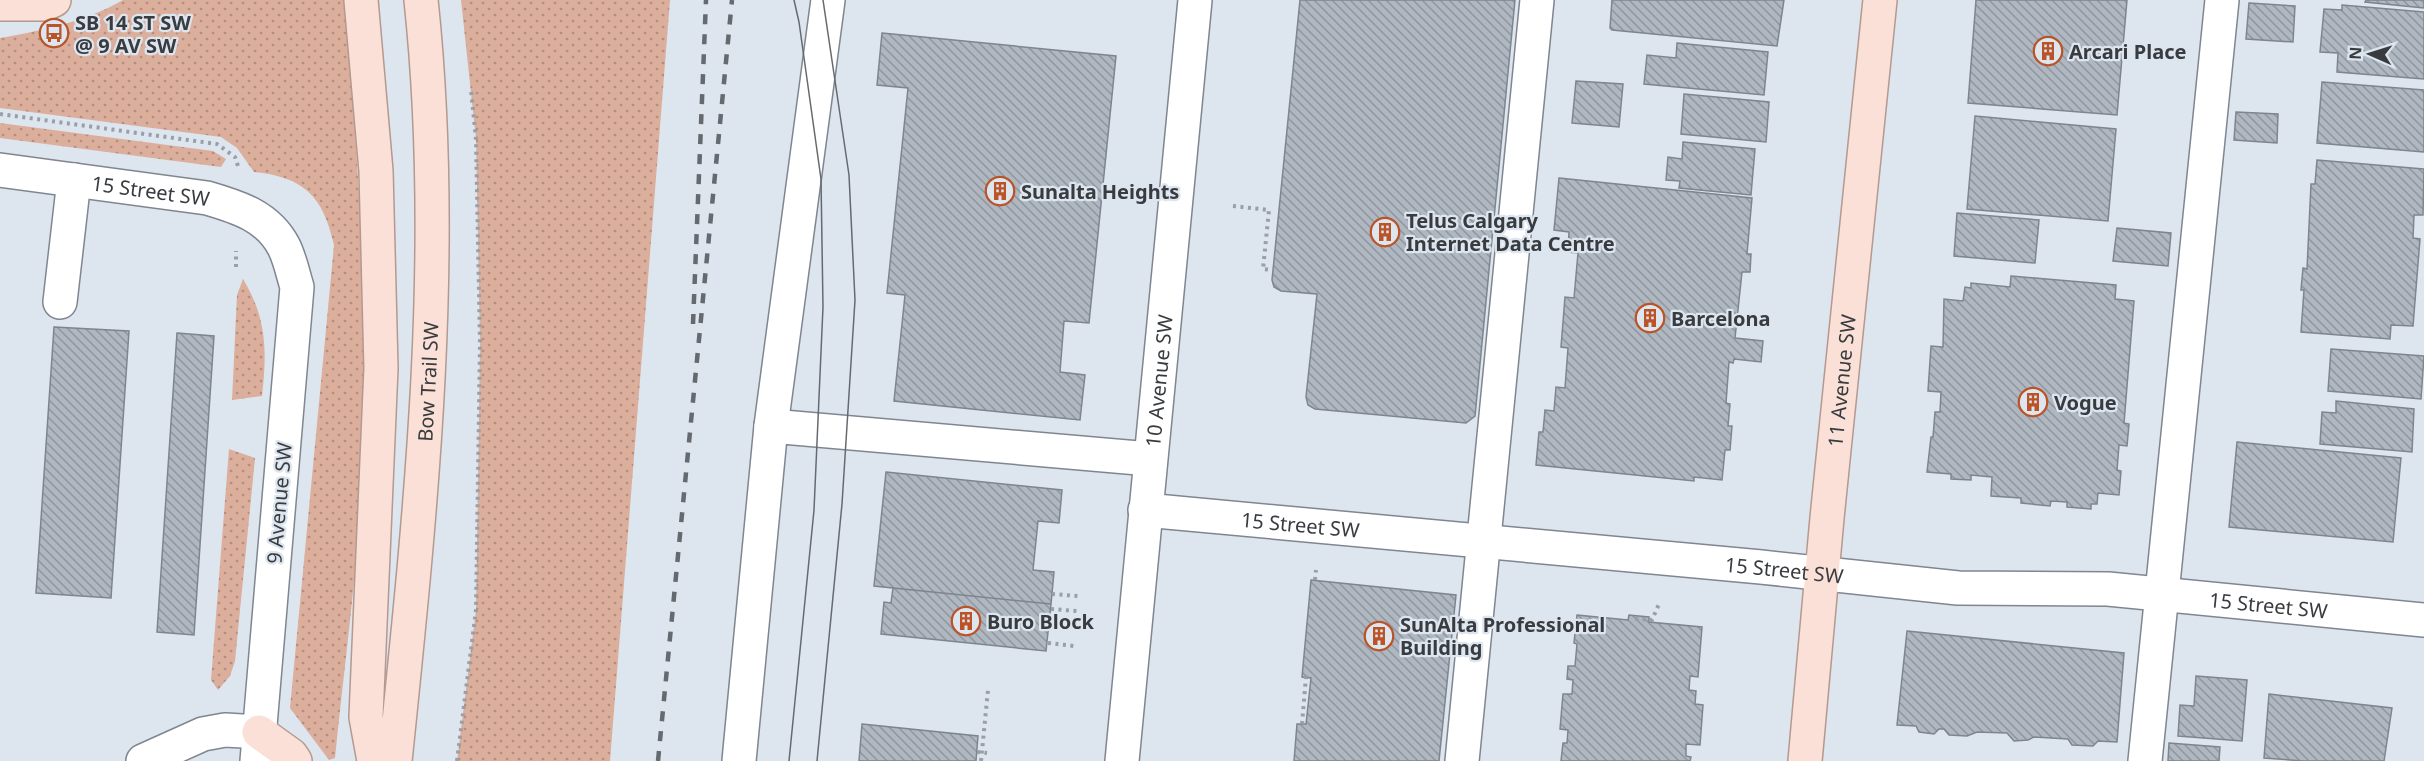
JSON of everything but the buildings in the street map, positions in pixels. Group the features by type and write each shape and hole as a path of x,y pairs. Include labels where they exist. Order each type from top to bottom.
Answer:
{"main road":[{"path":"0,4 45,4 54,0"},
{"path":"361,0 376,171 381,368 366,717 374,761"},
{"name":"Bow Trail SW","path":"395,761 416,551 428,374 433,194 429,69 422,0"},
{"name":"11 Avenue SW","path":"1805,761 1821,574 1880,0"},
{"path":"258,746 295,761"}],"street":[{"path":"739,761 771,426 828,0"},
{"name":"10 Avenue SW","path":"1122,761 1195,0"},
{"path":"1462,761 1537,0"},
{"path":"2145,761 2222,0"},
{"name":"15 Street SW","path":"0,170 207,198 238,207 263,219 284,246"},
{"path":"60,302 74,180"},
{"name":"9 Avenue SW","path":"258,746 297,287 284,246"},
{"path":"771,426 1150,459"},
{"name":"15 Street SW","path":"1145,510 1761,567 1958,588 2108,589 2424,620"},
{"path":"143,761 203,734 225,730 258,746"}],"path":[{"path":"457,761 476,610 480,344 476,139 470,81"},
{"path":"0,114 217,144 235,157 239,169"},
{"path":"1233,206 1269,210 1263,269 1272,270"},
{"path":"1315,580 1316,570"},
{"path":"1052,594 1078,596"},
{"path":"1637,621 1637,619 1652,620 1659,604"},
{"path":"1051,609 1077,610"},
{"path":"1048,643 1074,646"},
{"path":"1302,724 1306,700 1306,677"},
{"path":"981,761 988,690"}],"shaded area":[{"path":"123,0 344,0 361,243 363,425 359,520 353,588 335,758 329,760 290,708 334,245 324,214 309,192 286,179 254,172 237,148 221,137 0,108 0,38 79,19"},
{"path":"461,0 670,0 610,761 457,761 476,610 480,344 476,139"},
{"path":"0,123 213,151 226,159 221,167 0,138"},
{"path":"243,279 261,322 265,350 264,380 262,396 232,400 237,295"},
{"path":"229,449 255,458 235,661 230,676 218,690 211,680"}],"tram line":[{"path":"789,761 814,510 823,307 821,179 794,0"},
{"path":"817,761 842,504 855,300 849,175 823,0"}],"railway":[{"path":"693,324 706,0"},
{"path":"658,761 732,0"}],"place":[{"name":"SB 14 ST SW @ 9 AV SW","path":"54,33"},
{"name":"Arcari Place","path":"2048,51"},
{"name":"Sunalta Heights","path":"1000,191"},
{"name":"Telus Calgary Internet Data Centre","path":"1385,232"},
{"name":"Barcelona","path":"1650,318"},
{"name":"Vogue","path":"2033,402"},
{"name":"Buro Block","path":"966,621"},
{"name":"SunAlta Professional Building","path":"1379,636"}]}
